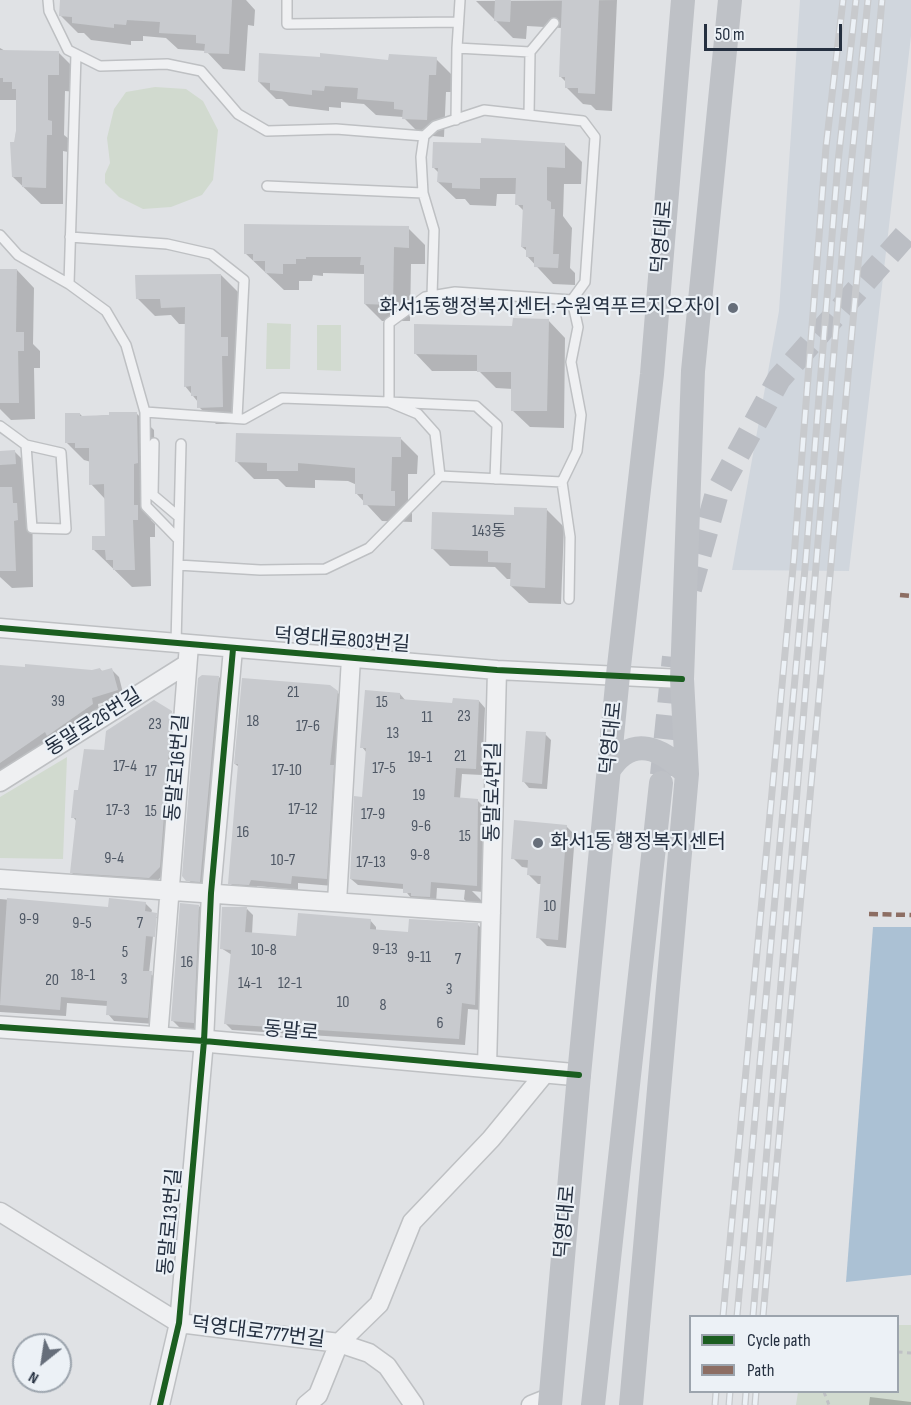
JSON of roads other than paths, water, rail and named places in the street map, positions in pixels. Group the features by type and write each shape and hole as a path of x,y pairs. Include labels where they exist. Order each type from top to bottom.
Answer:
{"main road":[{"name":"덕영대로","path":"544,1403 618,675 652,374 683,0"},
{"path":"631,1405 687,774 682,679 693,371 730,0"},
{"path":"609,770 614,761 642,746 660,751 687,774"},
{"path":"593,1405 661,783"}],"street":[{"name":"덕영대로803번길","path":"0,628 498,670 682,679"},
{"name":"동말로16번길","path":"158,1038 187,664 182,645"},
{"name":"동말로13번길","path":"160,1405 179,1323 204,1041 212,893 233,649"},
{"name":"덕영대로803번길","path":"337,902 351,658"},
{"name":"동말로26번길","path":"0,782 187,664"},
{"name":"동말로4번길","path":"486,1067 498,670"},
{"path":"0,879 492,913"},
{"name":"동말로","path":"0,1027 204,1041 579,1075"},
{"path":"306,1405 318,1395 339,1343 380,1304 412,1222 490,1139 546,1072"},
{"name":"덕영대로777번길","path":"0,1212 179,1323 339,1343 369,1353 387,1366 414,1405"}],"lane":[{"path":"48,0 50,11 68,50 100,66 167,64 201,70 238,114 267,131 336,129 424,136"},
{"path":"288,0 287,24 458,22"},
{"path":"456,120 460,0"},
{"path":"529,115 530,52 554,23"},
{"path":"457,48 530,52"},
{"path":"69,284 76,54"},
{"path":"432,296 434,231 423,193 421,157 424,136 435,126 484,110 583,121 595,137 585,282 572,300 578,327 572,362 581,415 577,451 562,482 570,537 569,599"},
{"path":"267,186 423,193"},
{"path":"0,235 18,255 69,284 106,311 126,345 145,412 146,506 178,539"},
{"path":"70,237 167,244 211,254 244,280 237,418"},
{"path":"389,402 389,323 425,297 455,292 572,300"},
{"path":"145,412 244,419 282,398 476,406 497,425 495,479"},
{"path":"389,402 418,414 435,433 440,476"},
{"path":"0,426 26,445 60,453 66,529 32,528 26,445"},
{"path":"154,443 153,495 179,517"},
{"path":"181,444 178,565 182,645"},
{"path":"178,565 260,570 325,569 369,548 440,476 562,482"}],"water":[{"path":"873,927 911,927 911,1275 846,1282"}],"tunnel":[{"path":"690,589 717,493 779,379 911,229"},
{"path":"662,775 674,657"}],"railway":[{"path":"723,1315 794,557 826,147 843,0"},
{"path":"737,1315 806,557 838,162 856,0"},
{"path":"753,1315 843,244 868,0"},
{"path":"763,1315 882,0"},
{"path":"715,1405 716,1393"},
{"path":"729,1405 730,1393"},
{"path":"745,1405 746,1393"},
{"path":"755,1405 756,1393"}],"place":[{"name":"화서1동행정복지센터.수원역푸르지오자이","path":"733,308"},
{"name":"화서1동 행정복지센터","path":"538,843"}]}
